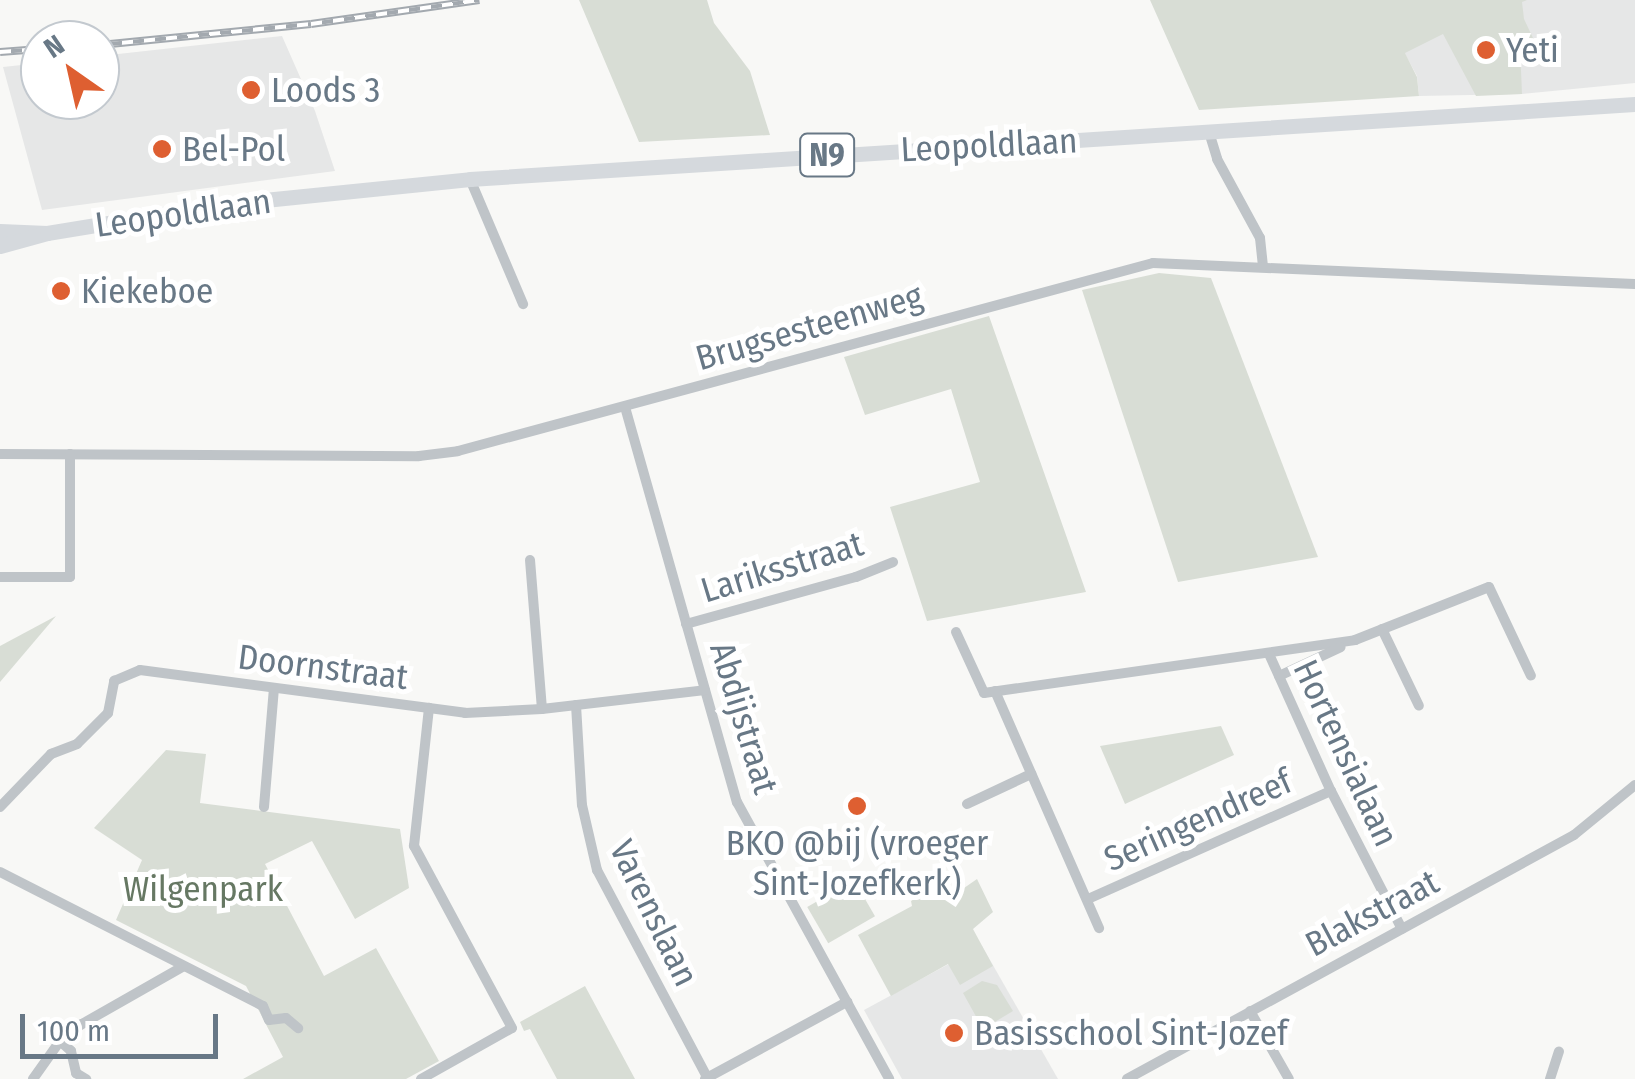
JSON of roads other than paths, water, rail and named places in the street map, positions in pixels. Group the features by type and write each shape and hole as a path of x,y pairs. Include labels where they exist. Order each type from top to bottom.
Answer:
{"main road":[{"name":"Leopoldlaan","path":"0,246 47,233 225,204 470,179 1635,104"},
{"name":"Leopoldlaan","path":"0,230 47,233"}],"street":[{"path":"1209,132 1216,160 1260,238 1263,265"},
{"path":"470,179 524,304"},
{"name":"Brugsesteenweg","path":"0,454 418,456 472,448 1118,269 1152,264 1263,265 1635,284"},
{"name":"Abdijstraat","path":"625,407 738,802 888,1079"},
{"path":"0,577 70,577 70,454"},
{"path":"530,560 542,710"},
{"name":"Lariksstraat","path":"686,624 856,578 893,562"},
{"path":"1280,676 1356,640 1489,587 1531,676"},
{"path":"1382,629 1419,706"},
{"path":"956,632 984,693 1356,640"},
{"name":"Hortensialaan","path":"1269,654 1330,791 1402,929"},
{"name":"Doornstraat","path":"0,808 51,754 77,744 108,713 109,693 120,675 140,670 465,713 542,710 705,690"},
{"path":"264,807 274,688"},
{"path":"996,691 1100,928"},
{"name":"Varenslaan","path":"576,704 582,805 593,858 707,1078"},
{"path":"421,1079 512,1028 414,846 429,708"},
{"path":"967,804 1031,774"},
{"name":"Blakstraat","path":"1127,1079 1574,835 1635,786"},
{"name":"Seringendreef","path":"1088,898 1330,791"},
{"path":"0,872 263,1006 270,1020 286,1018 298,1028"},
{"path":"34,1079 60,1041 184,966"},
{"path":"707,1078 846,1002"},
{"path":"1250,1011 1289,1079"},
{"path":"60,1041 71,1051 76,1073 86,1079"},
{"path":"1550,1079 1559,1052"}],"railway":[{"path":"120,43 311,24 479,0"},
{"path":"0,52 20,50"}],"place":[{"name":"Yeti","path":"1486,50"},
{"name":"Loods 3","path":"251,90"},
{"name":"Bel-Pol","path":"162,149"},
{"name":"Kiekeboe","path":"61,291"},
{"name":"BKO @bij (vroeger Sint-Jozefkerk)","path":"857,806"},
{"name":"Basisschool Sint-Jozef","path":"954,1033"}],"park label":[{"name":"Wilgenpark","path":"203,889"}]}
